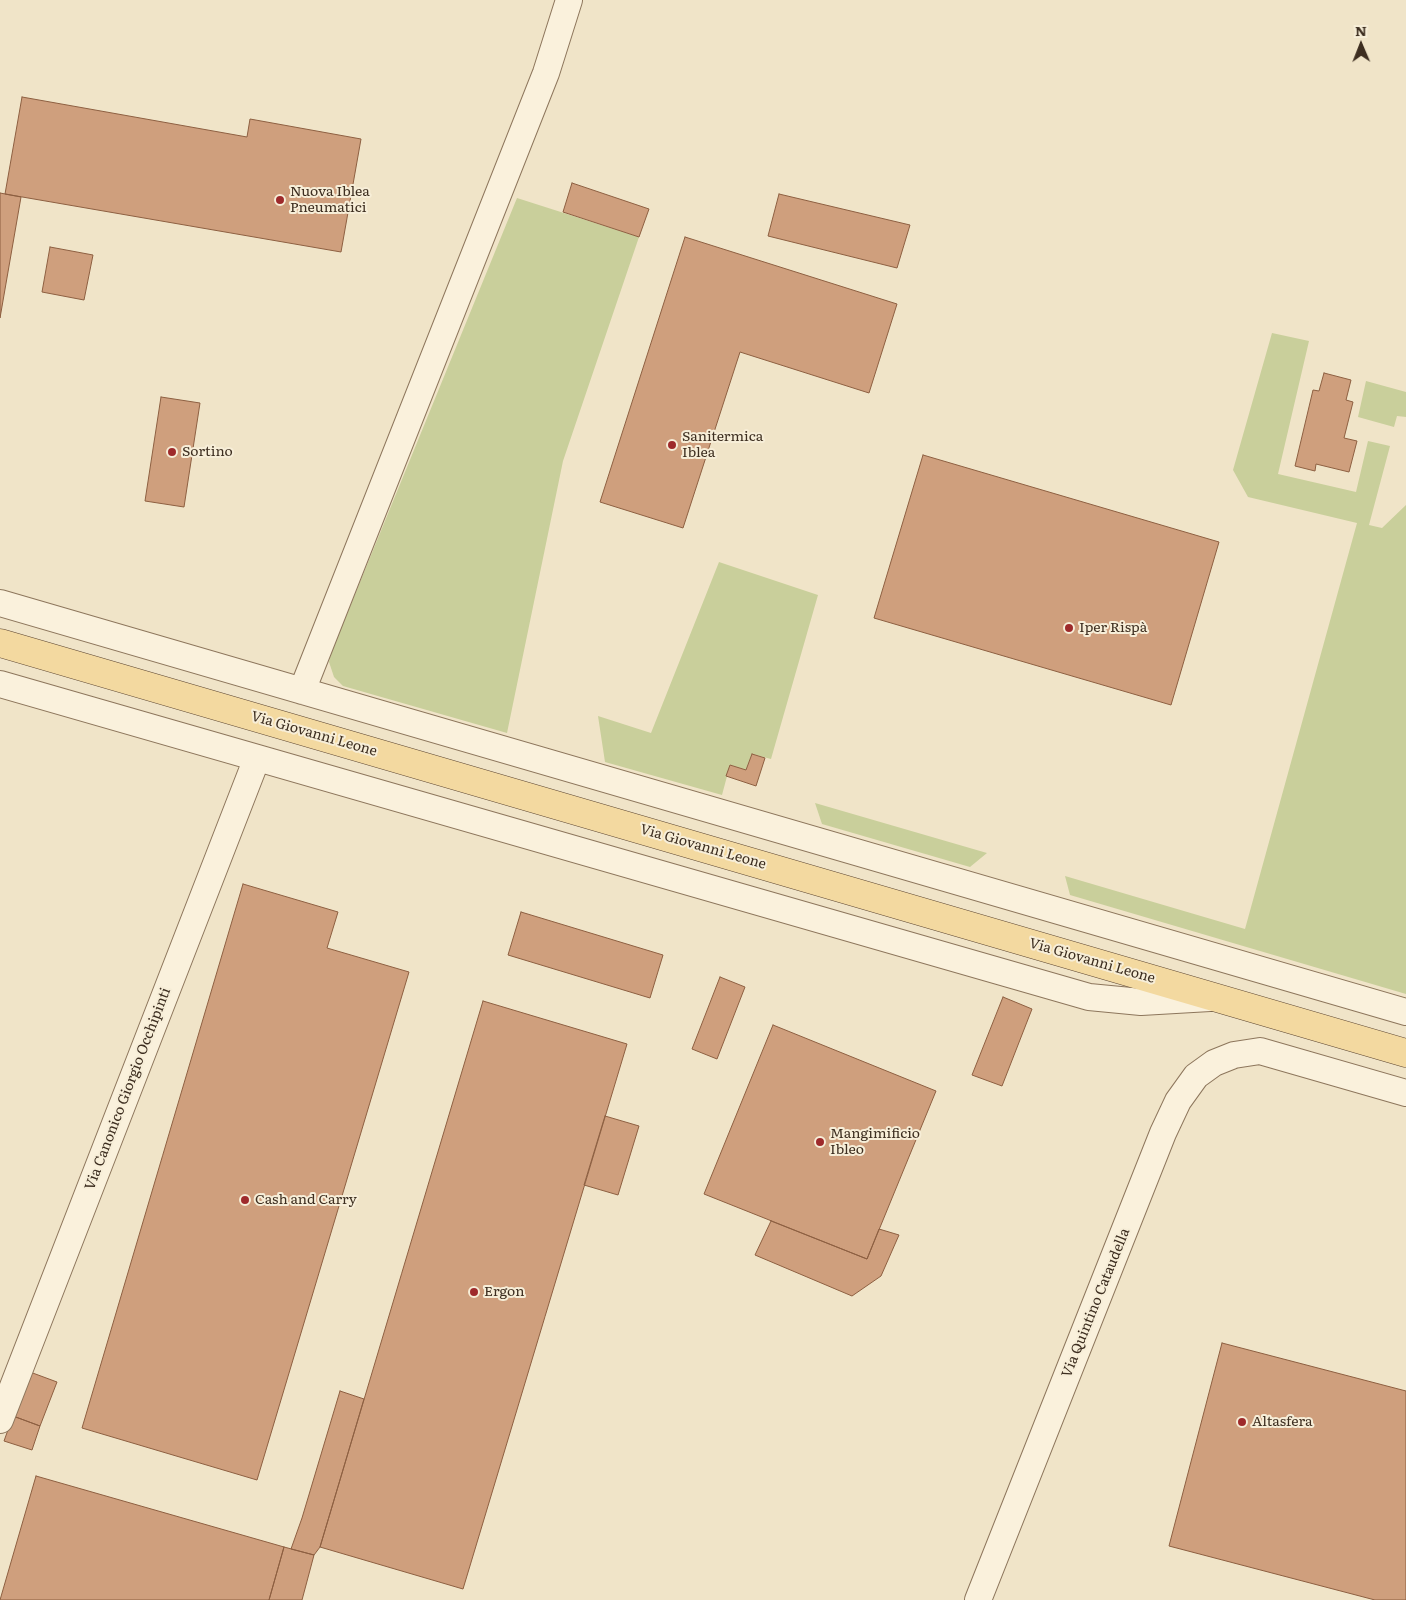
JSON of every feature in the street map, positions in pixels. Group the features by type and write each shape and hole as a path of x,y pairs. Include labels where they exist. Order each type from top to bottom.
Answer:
{"main road":[{"name":"Via Giovanni Leone","path":"0,643 1406,1053"}],"street":[{"path":"302,691 546,73 569,0"},
{"path":"0,603 1406,1012"},
{"path":"0,684 1090,997 1142,1002 1218,997"},
{"name":"Via Canonico Giorgio Occhipinti","path":"0,1420 256,758"},
{"name":"Via Quintino Cataudella","path":"978,1600 1163,1133 1178,1101 1196,1076 1214,1063 1234,1055 1260,1051 1406,1093"}],"green space":[{"path":"517,198 639,237 563,461 507,733 343,686 334,677 329,662 331,653"},
{"path":"1272,333 1309,341 1278,474 1356,492 1368,441 1390,446 1369,525 1382,528 1406,505 1406,994 1070,895 1065,876 1245,929 1357,523 1248,497 1233,470"},
{"path":"1366,381 1406,392 1406,417 1397,416 1394,427 1358,417"},
{"path":"719,562 818,595 771,759 752,754 746,770 730,765 722,795 605,762 598,716 651,733"},
{"path":"815,803 987,853 970,867 822,824"}],"building":[{"path":"22,97 247,137 250,119 361,139 341,252 5,194"},
{"path":"572,183 649,209 639,237 563,212"},
{"path":"0,193 21,197 0,318"},
{"path":"779,194 910,225 897,268 768,236"},
{"path":"685,237 897,304 869,393 740,352 683,528 600,502"},
{"path":"50,247 93,255 84,300 42,292"},
{"path":"1324,373 1351,380 1346,400 1353,402 1344,438 1357,441 1349,472 1316,464 1315,471 1295,466 1313,390 1319,391"},
{"name":"Sortino","path":"161,397 200,403 184,507 145,501"},
{"path":"923,455 1219,542 1171,705 874,618"},
{"path":"752,754 765,758 756,786 726,776 730,765 746,770"},
{"name":"Cash and Carry","path":"243,884 338,912 327,948 409,972 257,1480 82,1428"},
{"path":"521,912 663,955 650,998 508,955"},
{"path":"720,977 745,987 717,1059 692,1049"},
{"path":"1003,997 1032,1009 1002,1086 972,1075"},
{"name":"Ergon","path":"483,1001 627,1044 463,1589 320,1547"},
{"name":"Mangimificio Ibleo","path":"773,1025 936,1091 867,1259 704,1194"},
{"path":"605,1116 639,1126 618,1195 584,1185"},
{"path":"771,1221 867,1259 879,1229 899,1235 881,1276 852,1296 755,1255"},
{"path":"1222,1343 1406,1391 1406,1600 1375,1600 1169,1546"},
{"path":"30,1372 57,1382 40,1426 13,1416"},
{"path":"340,1391 364,1399 320,1547 314,1555 291,1549"},
{"path":"13,1416 40,1426 32,1450 4,1441"},
{"path":"36,1476 284,1547 269,1600 0,1600"},
{"path":"284,1547 314,1555 302,1600 269,1600"}],"place":[{"name":"Nuova Iblea Pneumatici","path":"280,200"},
{"name":"Sanitermica Iblea","path":"672,445"},
{"name":"Sortino","path":"172,452"},
{"name":"Iper Rispà","path":"1069,628"},
{"name":"Mangimificio Ibleo","path":"820,1142"},
{"name":"Cash and Carry","path":"245,1200"},
{"name":"Ergon","path":"474,1292"},
{"name":"Altasfera","path":"1242,1422"}]}
